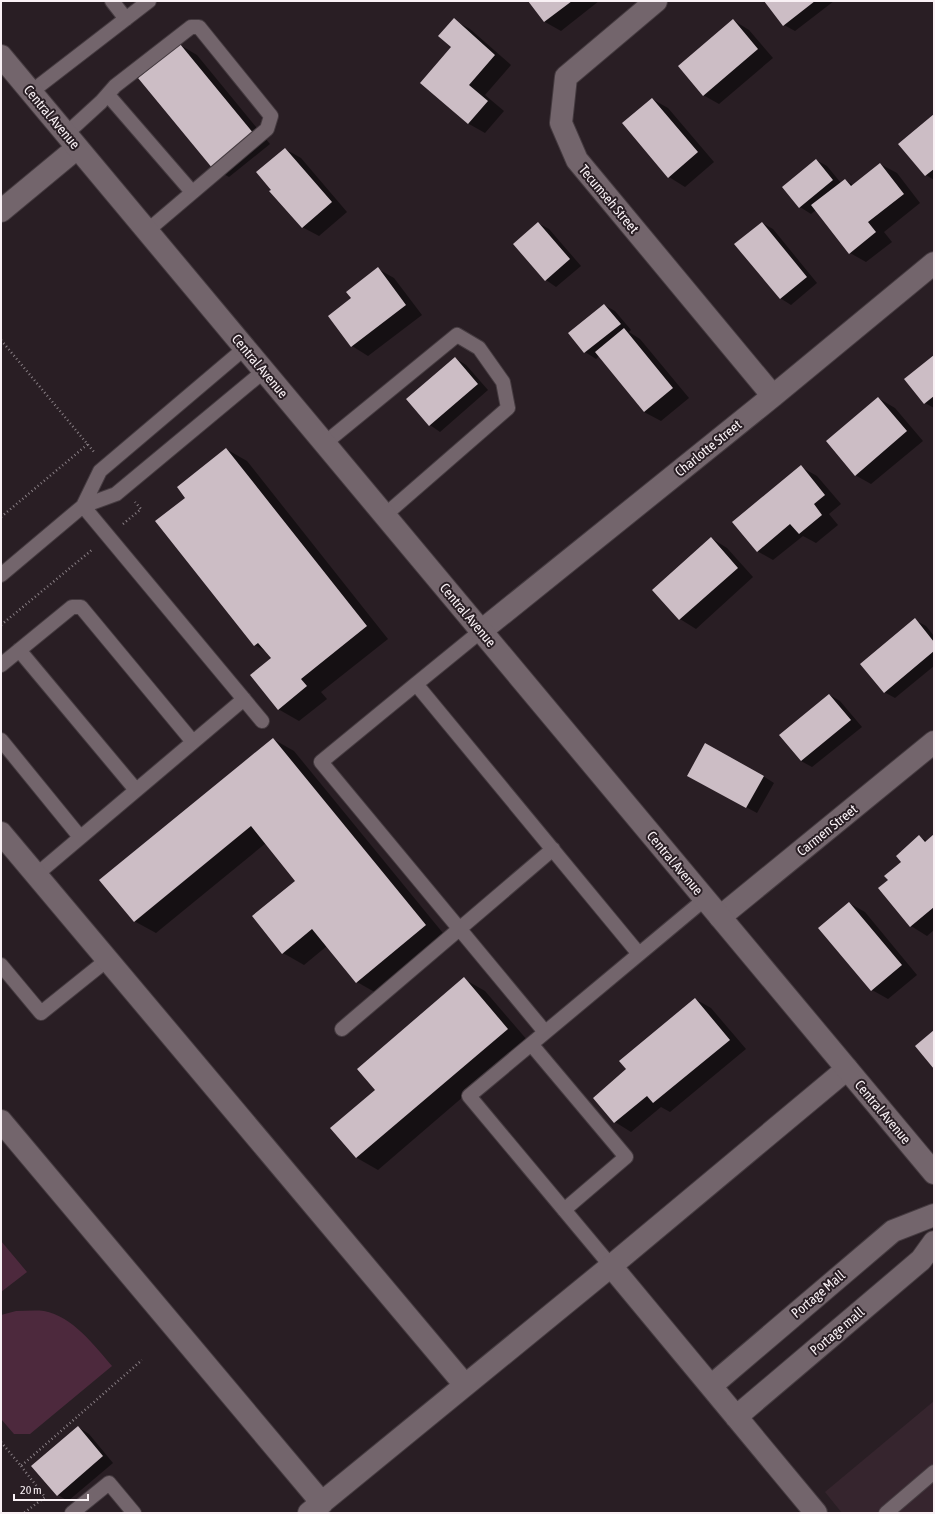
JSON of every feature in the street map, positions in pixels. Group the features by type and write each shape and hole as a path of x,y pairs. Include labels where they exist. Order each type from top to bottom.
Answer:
{"street":[{"name":"Tecumseh Street","path":"656,1 566,78 561,123 577,160 773,396"},
{"name":"Central Avenue","path":"1,56 934,1173"},
{"path":"1,211 72,141"},
{"name":"Charlotte Street","path":"481,631 773,396 934,263"},
{"name":"Carmen Street","path":"720,917 934,742"},
{"path":"1,833 465,1385"},
{"path":"1,1121 316,1508 611,1266 847,1069"},
{"name":"Portage Mall","path":"710,1386 893,1231 934,1215"},
{"name":"Portage mall","path":"736,1417 921,1260 934,1242"},
{"path":"611,1266 816,1513"}],"lane":[{"path":"112,1 126,19"},
{"path":"31,92 149,1"},
{"path":"72,141 115,86 191,27 200,27 271,116 267,129 147,231"},
{"path":"108,95 192,192"},
{"path":"325,443 457,335 479,348 503,382 508,408 385,515"},
{"path":"83,506 100,471 245,348"},
{"path":"1,575 83,506 116,494 264,371"},
{"path":"83,506 262,721"},
{"path":"1,665 72,608 80,607 193,742"},
{"path":"481,631 321,762 546,1032"},
{"path":"19,650 136,790"},
{"path":"416,684 639,954"},
{"path":"36,875 244,699"},
{"path":"1,740 80,837"},
{"path":"342,1029 552,849"},
{"path":"611,1266 469,1096 705,899"},
{"path":"1,965 41,1013 107,960"},
{"path":"531,1044 626,1158 564,1210"},
{"path":"886,1513 934,1472"},
{"path":"72,1513 109,1482 134,1513"}],"path":[{"path":"1,517 88,444"},
{"path":"21,1466 142,1360"},
{"path":"1,1442 44,1497 24,1513"}],"shaded area":[{"path":"1,1241 27,1272 1,1292"},
{"path":"16,1311 44,1311 64,1319 82,1332 112,1366 30,1434 14,1434 1,1419 1,1315"},
{"path":"934,1401 934,1513 842,1513 825,1492"}],"building":[{"path":"528,1 572,1 544,22"},
{"path":"764,1 815,1 783,26"},
{"path":"454,18 495,55 469,85 488,101 468,124 420,83 451,47 438,36"},
{"path":"733,19 758,49 703,96 678,66"},
{"path":"180,44 254,134 213,169 138,78"},
{"path":"652,98 698,152 668,178 622,123"},
{"path":"934,114 934,169 925,176 898,144"},
{"path":"285,148 332,202 302,228 269,191 271,190 256,172"},
{"path":"816,159 833,180 799,208 782,187"},
{"path":"880,163 904,194 868,222 876,232 849,254 811,205 845,179 851,186"},
{"path":"538,222 570,259 545,281 513,244"},
{"path":"762,222 807,277 780,299 734,244"},
{"path":"378,267 406,305 351,347 328,316 351,298 346,292"},
{"path":"604,304 621,324 584,353 568,333"},
{"path":"624,328 673,388 644,412 595,352"},
{"path":"934,355 934,396 924,404 904,379"},
{"path":"455,357 478,384 429,426 406,399"},
{"path":"878,397 907,431 855,476 826,441"},
{"path":"226,448 367,626 301,679 307,686 278,710 250,675 271,658 258,643 254,646 155,521 185,498 177,487"},
{"path":"801,465 825,495 814,504 822,515 799,534 790,524 757,552 732,522"},
{"path":"711,537 738,568 679,620 652,590"},
{"path":"915,618 934,642 934,651 884,693 860,664"},
{"path":"829,694 851,720 801,761 779,735"},
{"path":"273,738 426,925 356,983 312,929 282,954 252,916 295,881 251,826 134,922 99,880"},
{"path":"705,743 764,776 746,808 687,776"},
{"path":"934,834 934,907 910,927 878,888 888,880 884,876 901,862 896,856 919,835 925,842"},
{"path":"849,902 902,965 871,991 818,928"},
{"path":"464,977 508,1029 356,1158 330,1128 375,1090 357,1069"},
{"path":"695,998 730,1040 653,1103 647,1096 614,1123 593,1098 626,1069 619,1061"},
{"path":"934,1030 934,1069 915,1046"},
{"path":"78,1426 103,1456 57,1496 31,1466"}]}
